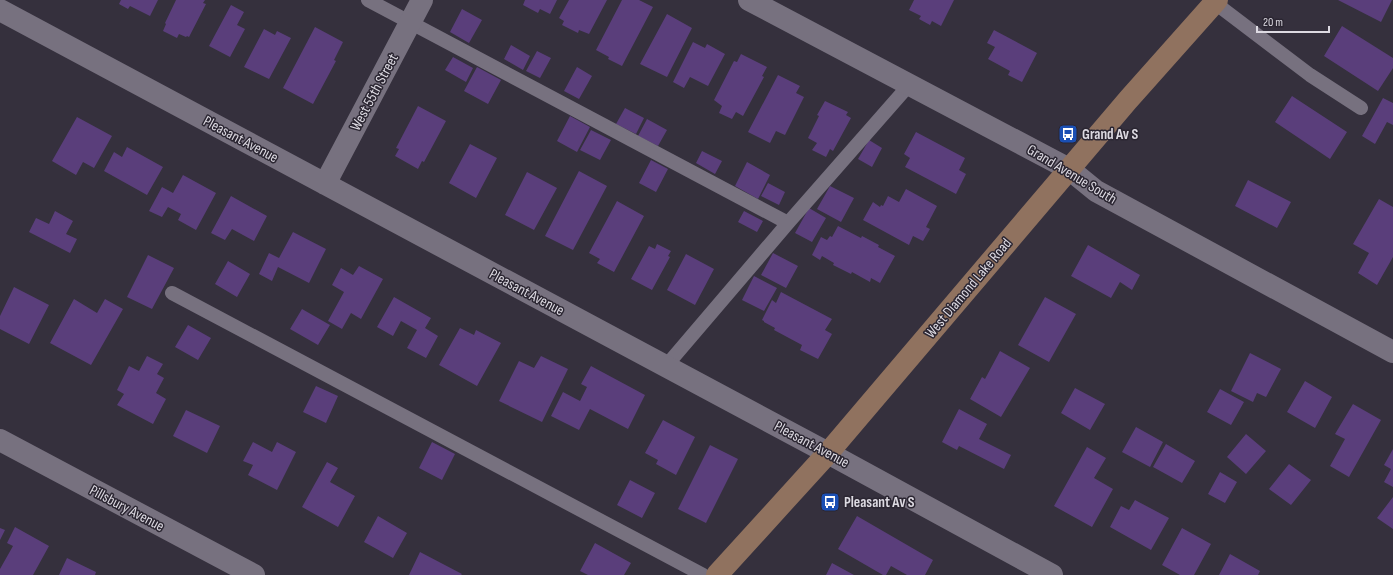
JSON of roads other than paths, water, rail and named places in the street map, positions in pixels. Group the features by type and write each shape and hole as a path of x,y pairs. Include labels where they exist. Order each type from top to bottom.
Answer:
{"street":[{"name":"West 55th Street","path":"325,184 422,0"},
{"name":"Grand Avenue South","path":"749,0 1069,169 1096,191 1393,352"},
{"name":"West Diamond Lake Road","path":"717,575 828,453 1208,5"},
{"name":"Pleasant Avenue","path":"0,10 828,453 1052,575"},
{"name":"Pillsbury Avenue","path":"0,440 254,575"}],"lane":[{"path":"368,0 788,223"},
{"path":"1208,5 1361,108"},
{"path":"666,366 788,223 910,84"},
{"path":"172,293 703,575"}],"place":[{"name":"Grand Av S","path":"1068,134"},
{"name":"Pleasant Av S","path":"830,502"}]}
